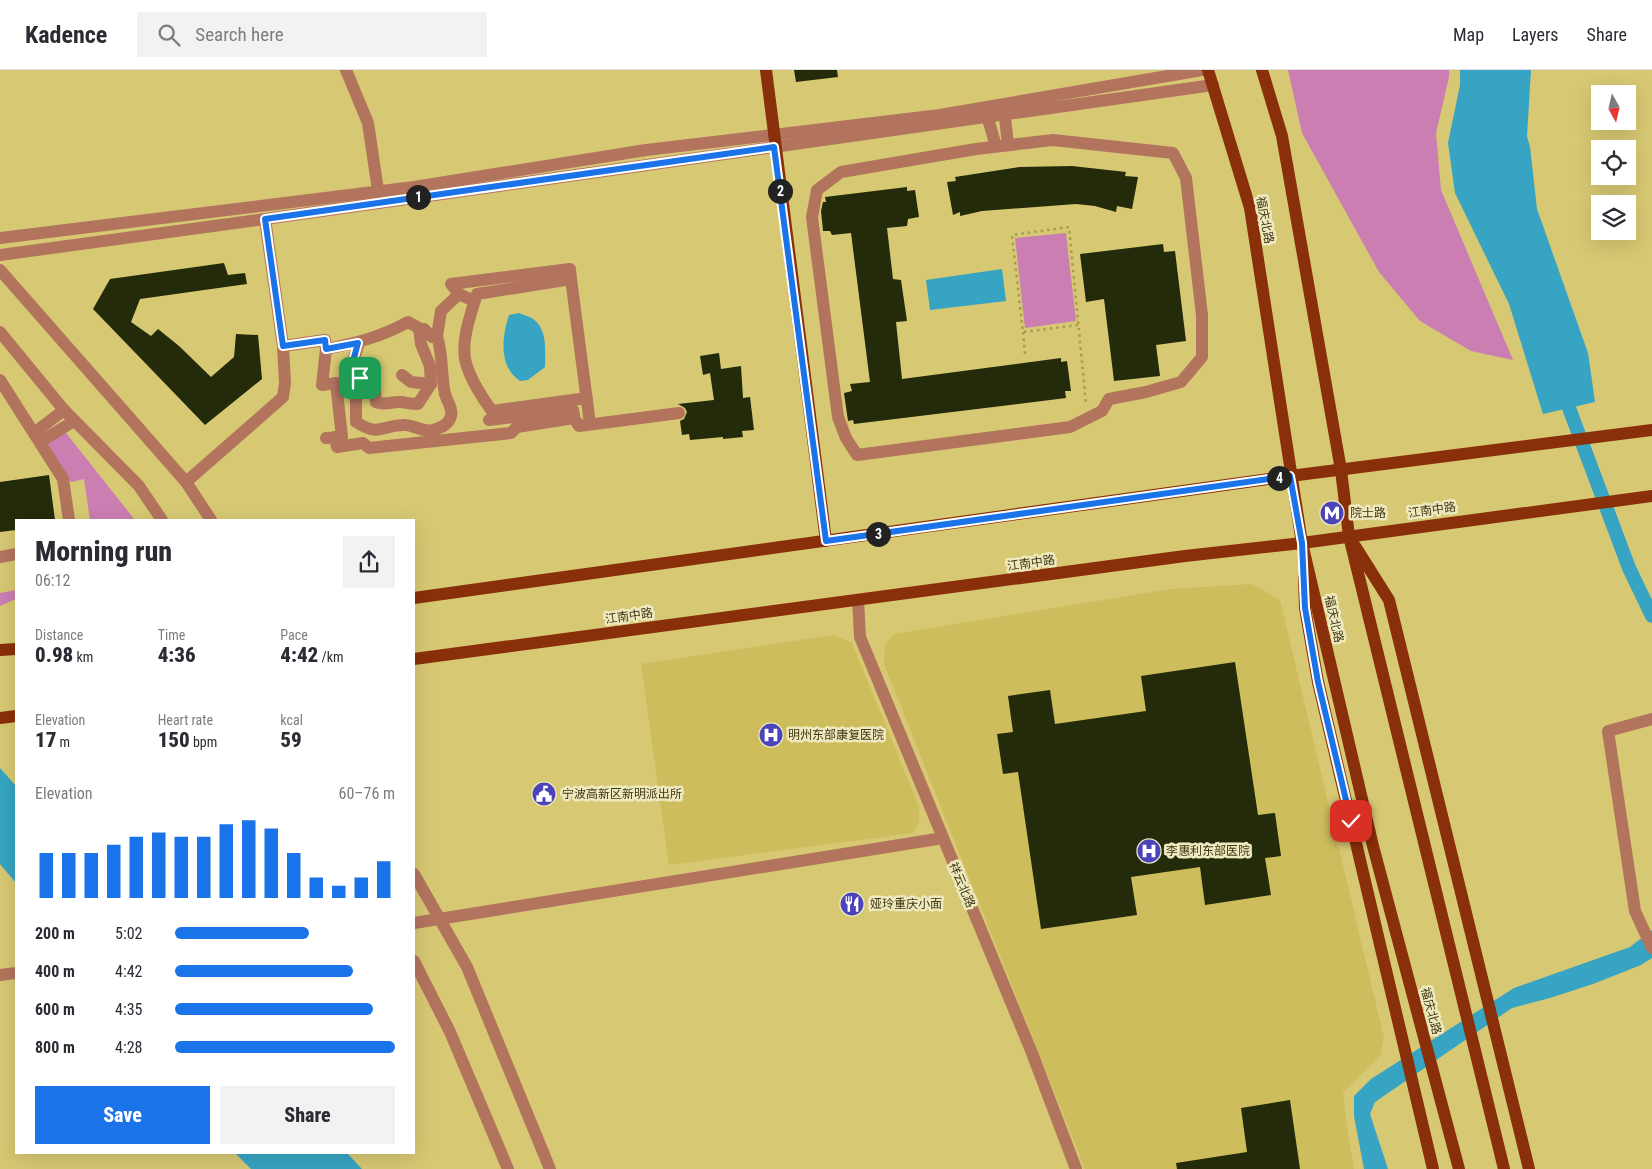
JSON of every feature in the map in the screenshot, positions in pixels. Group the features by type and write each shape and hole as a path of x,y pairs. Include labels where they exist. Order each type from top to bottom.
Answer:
{"main road":[{"path":"766,70 826,541"},
{"name":"福庆北路","path":"1208,70 1250,208 1272,343 1290,476 1302,543 1373,846 1459,1169"},
{"path":"1262,70 1282,136 1341,470 1349,536 1504,1169"},
{"path":"415,598 1290,476 1652,430"},
{"name":"江南中路","path":"415,659 1175,557 1302,543 1648,497"},
{"path":"1349,536 1389,600 1529,1169"},
{"path":"1302,543 1305,608 1318,682 1433,1169"},
{"path":"0,650 15,648"},
{"path":"0,718 15,716"}],"street":[{"path":"346,70 368,123 379,197"},
{"path":"0,238 379,197 986,112 1202,70"},
{"path":"1004,109 1212,85"},
{"path":"1002,146 1004,109"},
{"path":"986,112 1002,146"},
{"path":"1053,140 1173,153 1186,178 1202,315 1202,357 1182,382 1146,392 1109,398 1102,411 1087,418 1070,427 857,455 846,438 838,417 812,217 817,190 841,172 1002,146 1053,140"},
{"path":"0,255 265,219 379,197"},
{"path":"186,482 283,398 285,383 283,346 265,219"},
{"path":"474,302 458,294 450,284 570,269 590,424"},
{"path":"0,270 186,482 210,519"},
{"path":"570,279 477,294 469,318 464,347 466,363 482,397 492,410 587,398"},
{"path":"358,343 353,361 358,368 361,388 356,398 356,422 367,429 377,431 405,424 428,431 446,425 451,416 451,409 446,396 440,345 437,336 441,311 458,294"},
{"path":"283,346 358,343 383,335 408,322 419,328 421,344 430,366 431,384 418,404 401,402 382,405 376,402 372,380 368,372 358,368"},
{"path":"419,330 424,329 432,337 437,336"},
{"path":"0,332 64,410 139,486 161,519"},
{"path":"325,345 322,385 336,383 342,437 331,438 337,446 363,443 369,448 511,433 517,427 574,418"},
{"path":"402,375 411,382 431,384"},
{"path":"0,380 63,479 69,519"},
{"path":"37,438 64,410"},
{"path":"489,420 573,410 574,418 579,426 679,413"},
{"path":"37,438 74,421"},
{"path":"0,557 15,554"},
{"name":"祥云北路","path":"858,600 860,637 1032,1053 1076,1169"},
{"path":"1652,719 1608,731 1635,911 1652,948"},
{"path":"415,923 943,838"},
{"path":"415,876 467,967 550,1169"},
{"path":"415,963 450,1032 508,1169"},
{"path":"0,975 15,973"}],"path":[{"path":"1026,354 1012,235 1069,227 1087,418"},
{"path":"1023,332 1078,325"}],"shaded area":[{"path":"1288,70 1449,70 1436,133 1441,190 1513,360 1471,351 1420,321 1379,272 1302,133"},
{"path":"1066,233 1076,321 1025,328 1015,238"},
{"path":"62,428 134,519 90,519 84,479 72,482 63,479 41,444"},
{"name":"李惠利东部医院","path":"1252,584 1280,600 1384,1038 1380,1056 1343,1092 1354,1169 1085,1169 884,664 885,646 894,634 1171,589"},
{"path":"15,590 15,599 0,606 0,593"},
{"name":"明州东部康复医院","path":"833,635 852,643 919,807 919,823 913,833 669,865 641,664"}],"water":[{"path":"1460,70 1531,70 1527,136 1537,209 1588,353 1595,402 1543,414 1509,304 1455,193 1448,143 1460,85"},
{"path":"1002,269 1006,301 930,310 926,280"},
{"path":"519,313 538,323 543,335 545,348 545,367 528,380 520,381 508,367 504,351 505,332 509,315"},
{"path":"0,768 15,785 15,882 0,864"},
{"path":"1652,930 1652,958 1641,965 1593,984 1512,1008 1375,1102 1370,1114 1388,1169 1364,1169 1354,1116 1354,1096 1371,1079 1514,988 1630,947"},
{"path":"236,1154 348,1154 362,1169 251,1169"}],"building":[{"path":"794,70 837,70 838,77 796,82"},
{"path":"1072,166 1126,172 1125,176 1138,177 1132,209 1117,206 1116,212 1095,206 1076,204 982,211 960,216 960,212 953,215 947,182 956,181 955,177 1020,167"},
{"path":"907,187 907,191 915,190 919,217 908,219 907,226 887,228 893,279 901,280 907,321 896,322 902,379 1061,358 1061,362 1067,361 1071,391 1065,391 1066,398 854,424 853,420 848,421 844,393 852,391 850,384 870,382 851,233 832,235 830,231 823,231 821,211 823,202 826,202 825,197"},
{"path":"1163,244 1164,252 1175,251 1186,341 1156,345 1160,376 1114,381 1104,299 1086,302 1080,254"},
{"path":"224,263 228,275 245,273 247,284 140,299 131,322 151,336 158,329 211,377 234,357 236,334 258,335 262,379 205,425 93,309 110,279"},
{"path":"719,353 721,369 741,366 743,398 750,397 754,430 742,431 743,437 690,440 689,434 682,435 680,421 684,419 687,412 685,408 678,404 714,400 710,373 703,375 700,356"},
{"path":"49,475 55,519 15,519 15,530 0,532 0,482"},
{"path":"1235,662 1258,815 1275,813 1281,856 1265,858 1271,895 1205,905 1200,867 1131,877 1137,915 1041,929 1018,772 1003,774 997,734 1013,732 1008,696 1050,690 1055,724 1146,711 1141,676"},
{"path":"1290,1100 1300,1169 1177,1169 1176,1163 1247,1152 1241,1108"}],"waterway":[{"path":"1563,392 1629,568 1652,616"}],"place":[{"name":"院士路","path":"1332,513"},
{"name":"明州东部康复医院","path":"771,735"},
{"name":"宁波高新区新明派出所","path":"544,794"},
{"name":"李惠利东部医院","path":"1149,851"},
{"name":"娅玲重庆小面","path":"852,904"}],"route":[{"path":"360,378 358,368 353,361 358,343 326,349 325,340 283,346 265,219 774,147 826,541 1290,476 1302,543 1305,608 1318,682 1351,821"}]}
